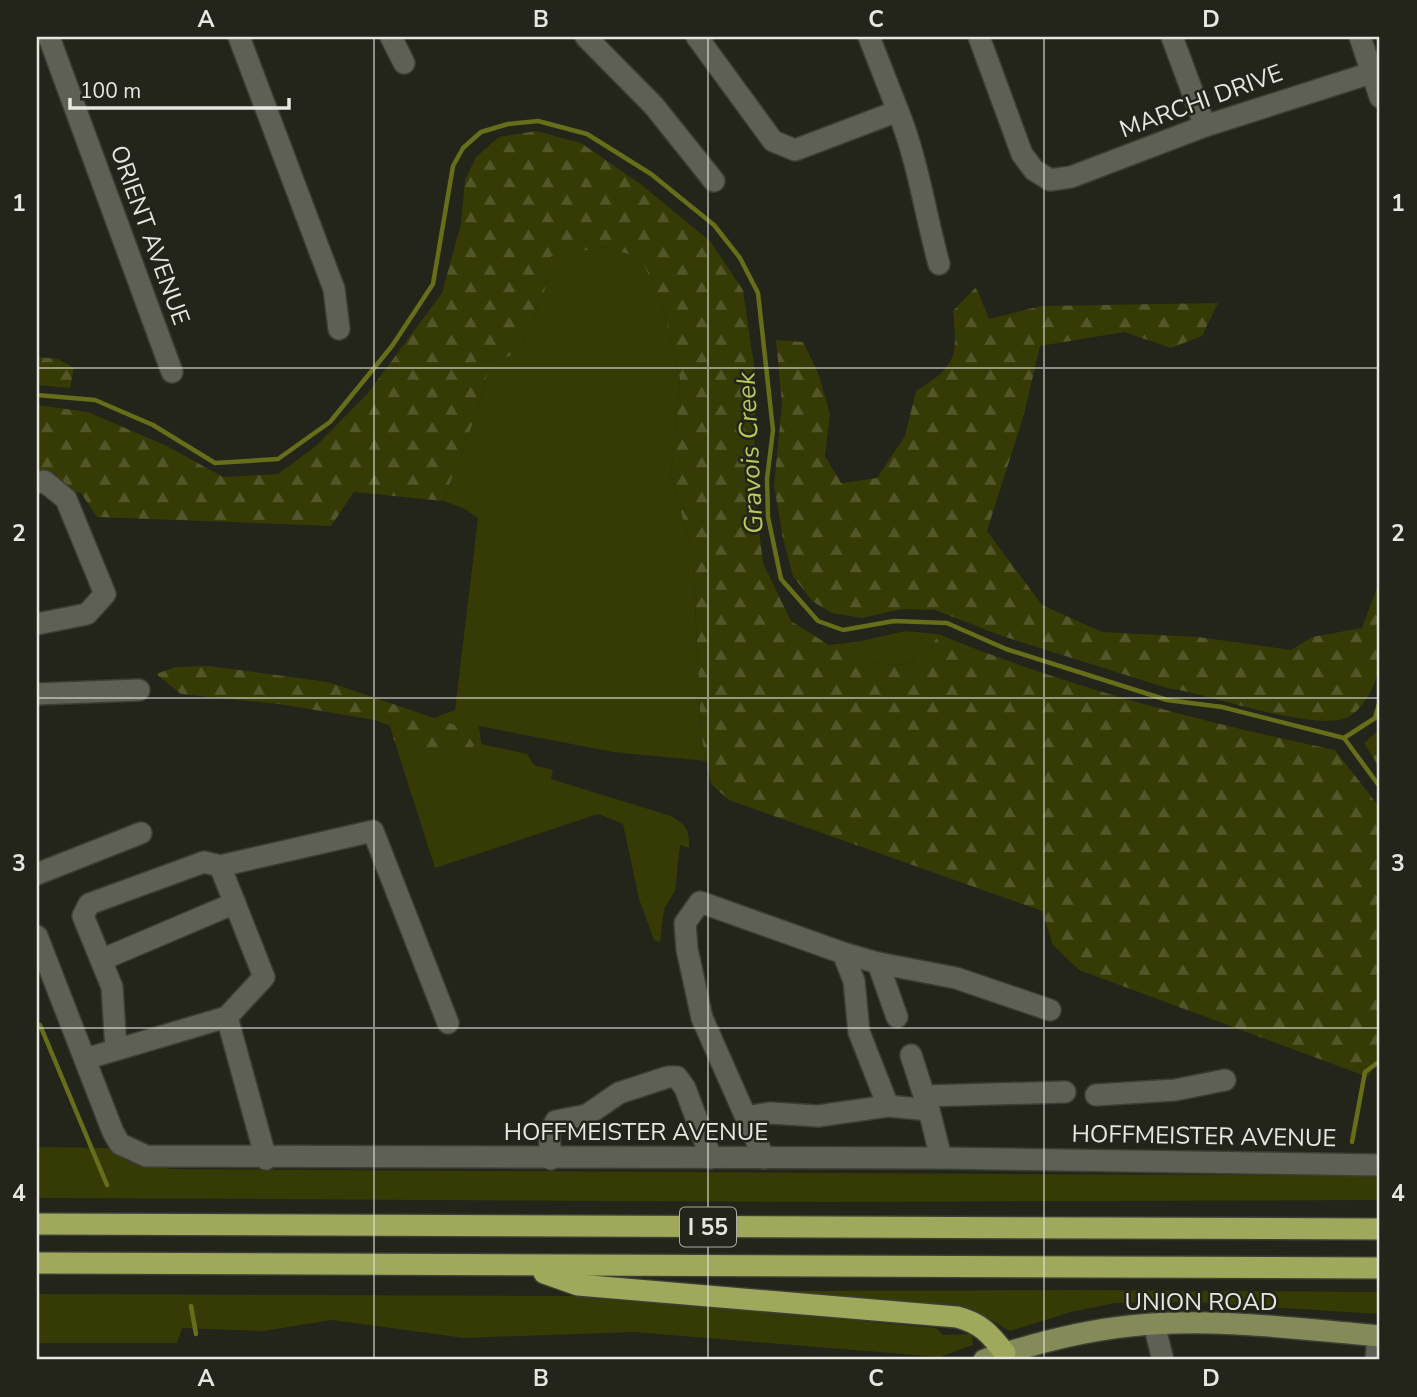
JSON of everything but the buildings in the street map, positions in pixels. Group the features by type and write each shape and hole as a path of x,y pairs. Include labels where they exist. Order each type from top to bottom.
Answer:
{"highway":[{"name":"I 55","path":"37,1224 1380,1229"},
{"name":"I 55","path":"37,1263 529,1267 1380,1268"},
{"path":"529,1267 578,1285 957,1317 976,1322 988,1330 1005,1353"}],"main road":[{"name":"UNION ROAD","path":"984,1360 1072,1335 1154,1324 1222,1324 1379,1336"}],"street":[{"name":"ORIENT AVENUE","path":"49,37 172,372"},
{"path":"239,37 334,289 340,329"},
{"path":"391,37 404,63"},
{"path":"586,37 654,106 714,181"},
{"path":"697,37 762,128 773,141 789,149 806,148 898,111"},
{"path":"869,37 916,163 922,201 939,264"},
{"name":"MARCHI DRIVE","path":"979,37 1022,154 1034,170 1050,180 1071,177 1205,126 1371,73"},
{"path":"1171,37 1205,126"},
{"path":"1360,37 1380,97"},
{"path":"37,483 44,481 66,499 105,594 87,614 37,624"},
{"path":"37,694 139,690"},
{"path":"116,1049 112,987 83,916 89,904 204,862 220,866 373,831 448,1023"},
{"path":"37,874 141,832"},
{"path":"85,1059 226,1017 264,976 220,866"},
{"path":"764,1158 702,1018 687,949 685,923 700,902 843,953 878,963 956,978 1050,1010"},
{"path":"101,960 235,903"},
{"name":"HOFFMEISTER AVENUE","path":"37,936 113,1132 120,1144 146,1156 167,1159 941,1158 1380,1165"},
{"path":"843,953 854,981 859,1032 888,1106"},
{"path":"878,963 897,1017"},
{"path":"226,1017 266,1159"},
{"path":"911,1055 941,1158"},
{"path":"551,1158 549,1134 556,1121 587,1115 619,1093 668,1077 677,1077 685,1088 711,1158"},
{"path":"1096,1095 1175,1090 1225,1080"},
{"path":"746,1117 770,1113 818,1116 888,1106 1065,1092"},
{"path":"1154,1324 1163,1360"},
{"path":"1376,1360 1379,1336"}],"green space":[{"path":"536,131 581,143 639,183 710,241 743,290 755,373 754,487 763,563 791,621 829,645 856,642 873,663 895,665 913,662 927,653 938,634 1035,670 1134,701 1335,750 1380,808 1380,1056 1368,1077 1079,970 1053,945 1042,911 729,800 711,784 701,734 693,557 671,475 680,379 663,306 641,258 605,247 551,256 544,293 519,352 490,364 477,412 443,501 354,492 331,526 97,517 81,493 37,482 37,405 88,412 167,446 223,477 278,474 316,446 368,393 442,293 461,224 465,180 476,157 499,137"},
{"path":"605,247 642,258 663,306 680,379 671,475 693,557 701,734 706,761 613,752 479,726 481,744 527,754 534,765 553,770 551,779 671,816 684,825 688,832 689,848 680,845 675,891 664,909 660,942 654,940 639,899 623,824 598,814 435,868 394,740 470,757 474,745 464,728 434,718 455,710 478,518 463,508 443,501 477,412 490,364 519,352 544,293 551,255"},
{"path":"976,287 989,319 1041,306 1218,303 1202,336 1171,348 1124,332 1040,346 1024,414 987,531 1042,605 1102,632 1198,637 1291,650 1312,637 1362,628 1380,580 1379,668 1371,692 1356,712 1335,720 1289,717 1167,688 1002,636 935,610 902,609 862,618 832,613 812,601 793,576 783,539 774,485 782,404 776,340 803,342 819,375 830,414 825,456 841,483 877,478 905,436 916,391 947,367 954,350 953,311"},
{"path":"37,357 58,359 74,368 70,388 37,385"},
{"path":"905,631 938,634 927,653 920,658 894,665 873,663 856,642"},
{"path":"209,666 328,682 464,728 474,745 470,758 394,740 390,726 375,720 279,704 181,694 156,674 176,667"},
{"path":"1380,723 1380,769 1364,743 1377,732"},
{"path":"37,1147 108,1148 127,1161 172,1169 1380,1176 1380,1200 830,1202 37,1198"},
{"path":"779,1291 1380,1292 1380,1314 1185,1302 1115,1303 1071,1312 1010,1331 971,1309 796,1295"},
{"path":"37,1294 593,1296 936,1328 943,1335 972,1334 973,1345 940,1357 633,1332 464,1338 332,1320 263,1331 182,1328 177,1343 37,1343"}],"waterway":[{"name":"Gravois Creek","path":"37,395 95,400 153,425 215,463 278,459 330,422 392,346 433,284 453,166 463,148 481,132 508,124 538,121 587,134 651,174 714,225 740,258 758,293 773,430 767,479 768,517 781,579 818,621 843,630 894,621 947,623 1006,649 1167,700 1222,707 1344,738 1375,718 1380,700"},
{"path":"1344,738 1380,787"},
{"path":"40,1025 107,1185"},
{"path":"1352,1142 1365,1072 1380,1061"},
{"path":"191,1306 196,1334"}]}
